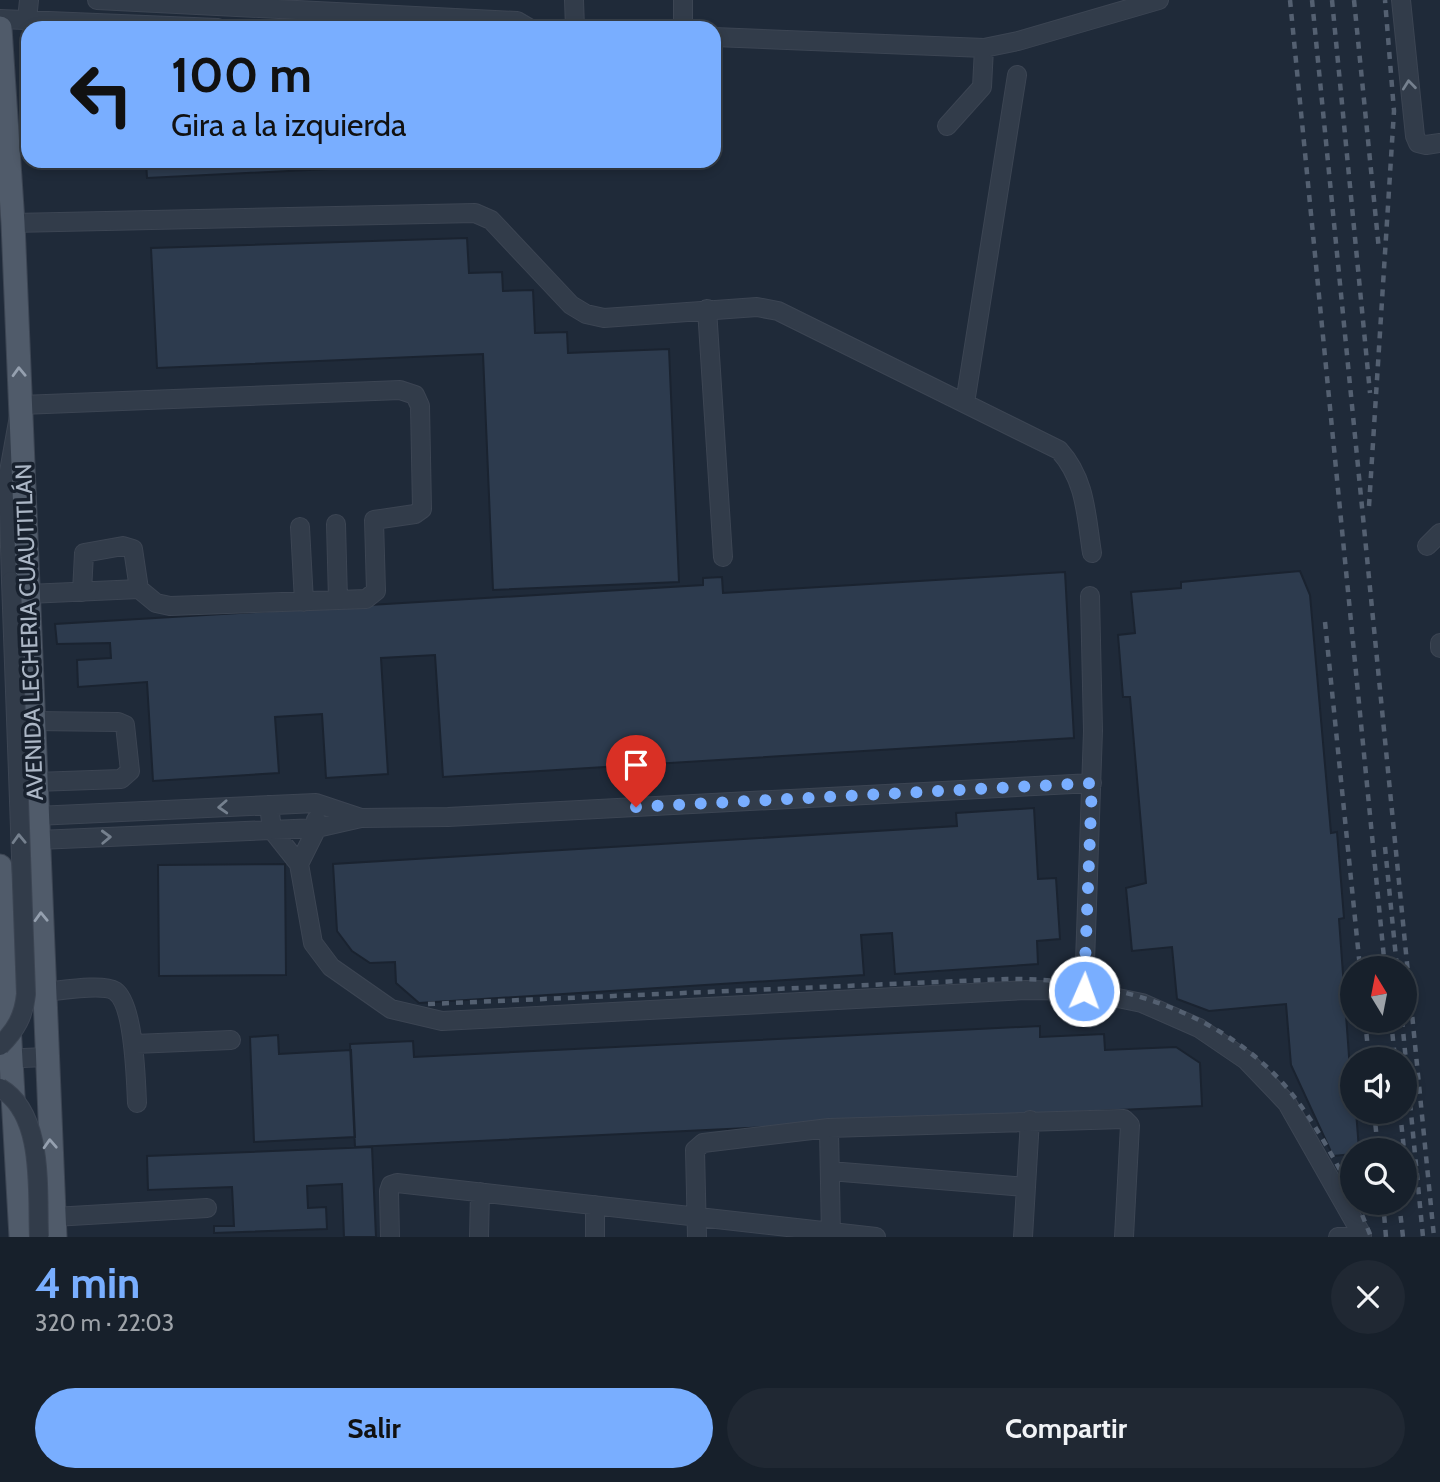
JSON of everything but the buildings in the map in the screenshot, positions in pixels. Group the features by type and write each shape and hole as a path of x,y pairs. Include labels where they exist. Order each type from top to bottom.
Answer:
{"main road":[{"name":"AVENIDA LECHERIA CUAUTITLÁN","path":"0,28 13,223 21,405 20,587 33,721 47,1095 55,1227"},
{"path":"0,866 4,1054 21,1237"},
{"path":"7,1093 47,1095"}],"street":[{"path":"27,20 29,0"},
{"path":"97,0 517,21"},
{"path":"574,0 575,21"},
{"path":"682,0 683,21"},
{"path":"721,37 984,48 1114,7 1158,0"},
{"path":"1401,0 1415,136 1418,142 1426,145 1440,143"},
{"path":"0,19 51,21"},
{"path":"947,126 982,87 984,48"},
{"path":"965,402 1017,75"},
{"path":"13,223 475,213 491,220 571,305 586,314 604,318 757,307 778,311 1059,450 1072,465 1082,484 1092,553"},
{"path":"707,310 723,557"},
{"path":"21,405 400,390 415,395 420,406 422,509 415,514 373,520 376,592 366,599 170,606 156,603 139,589 82,592 20,587 26,994 24,1011 4,1054 46,1057"},
{"path":"336,524 338,600"},
{"path":"300,527 304,602"},
{"path":"1427,547 1440,533"},
{"path":"82,592 84,552 123,546 133,549 139,589"},
{"path":"1084,991 1092,783 1090,596"},
{"path":"1440,643 1440,648"},
{"path":"33,721 118,722 125,725 130,771 121,779 35,782"},
{"path":"38,840 317,828 361,818 448,817 1092,783"},
{"path":"36,816 316,803 361,818"},
{"path":"299,864 317,828 316,803"},
{"path":"269,805 272,830 299,864 313,943 331,967 391,1010 442,1021 1026,990 1084,991 1142,1003 1199,1028 1246,1060 1287,1102 1362,1235 1338,1237"},
{"path":"44,992 104,988 116,991 122,1001 134,1044 137,1103"},
{"path":"134,1044 231,1040"},
{"path":"7,1093 12,1097 30,1132 39,1237"},
{"path":"1023,1237 1030,1120"},
{"path":"697,1237 697,1145 829,1128 1030,1120 1129,1120 1124,1237"},
{"path":"829,1128 831,1234"},
{"path":"830,1171 1026,1187"},
{"path":"390,1237 391,1185 397,1183 876,1237"},
{"path":"479,1237 480,1192"},
{"path":"595,1205 595,1237"},
{"path":"55,1227 206,1208"}],"railway":[{"path":"1290,0 1384,956"},
{"path":"1312,0 1434,1237"},
{"path":"1332,0 1370,393"},
{"path":"1354,0 1379,250"},
{"path":"1369,506 1394,111 1385,0"},
{"path":"1325,622 1359,956"},
{"path":"1385,847 1396,956"},
{"path":"428,1004 1007,979 1081,984 1154,1001 1222,1033 1253,1055 1281,1081 1302,1107 1340,1171"},
{"path":"1366,1033 1368,1047"},
{"path":"1392,1033 1394,1047"},
{"path":"1403,1033 1423,1237"},
{"path":"1375,1124 1377,1138"},
{"path":"1401,1124 1403,1138"},
{"path":"1362,1215 1371,1237"},
{"path":"1384,1215 1386,1237"},
{"path":"1400,1215 1403,1237"}],"route":[{"path":"636,807 1092,783 1084,991"}]}
